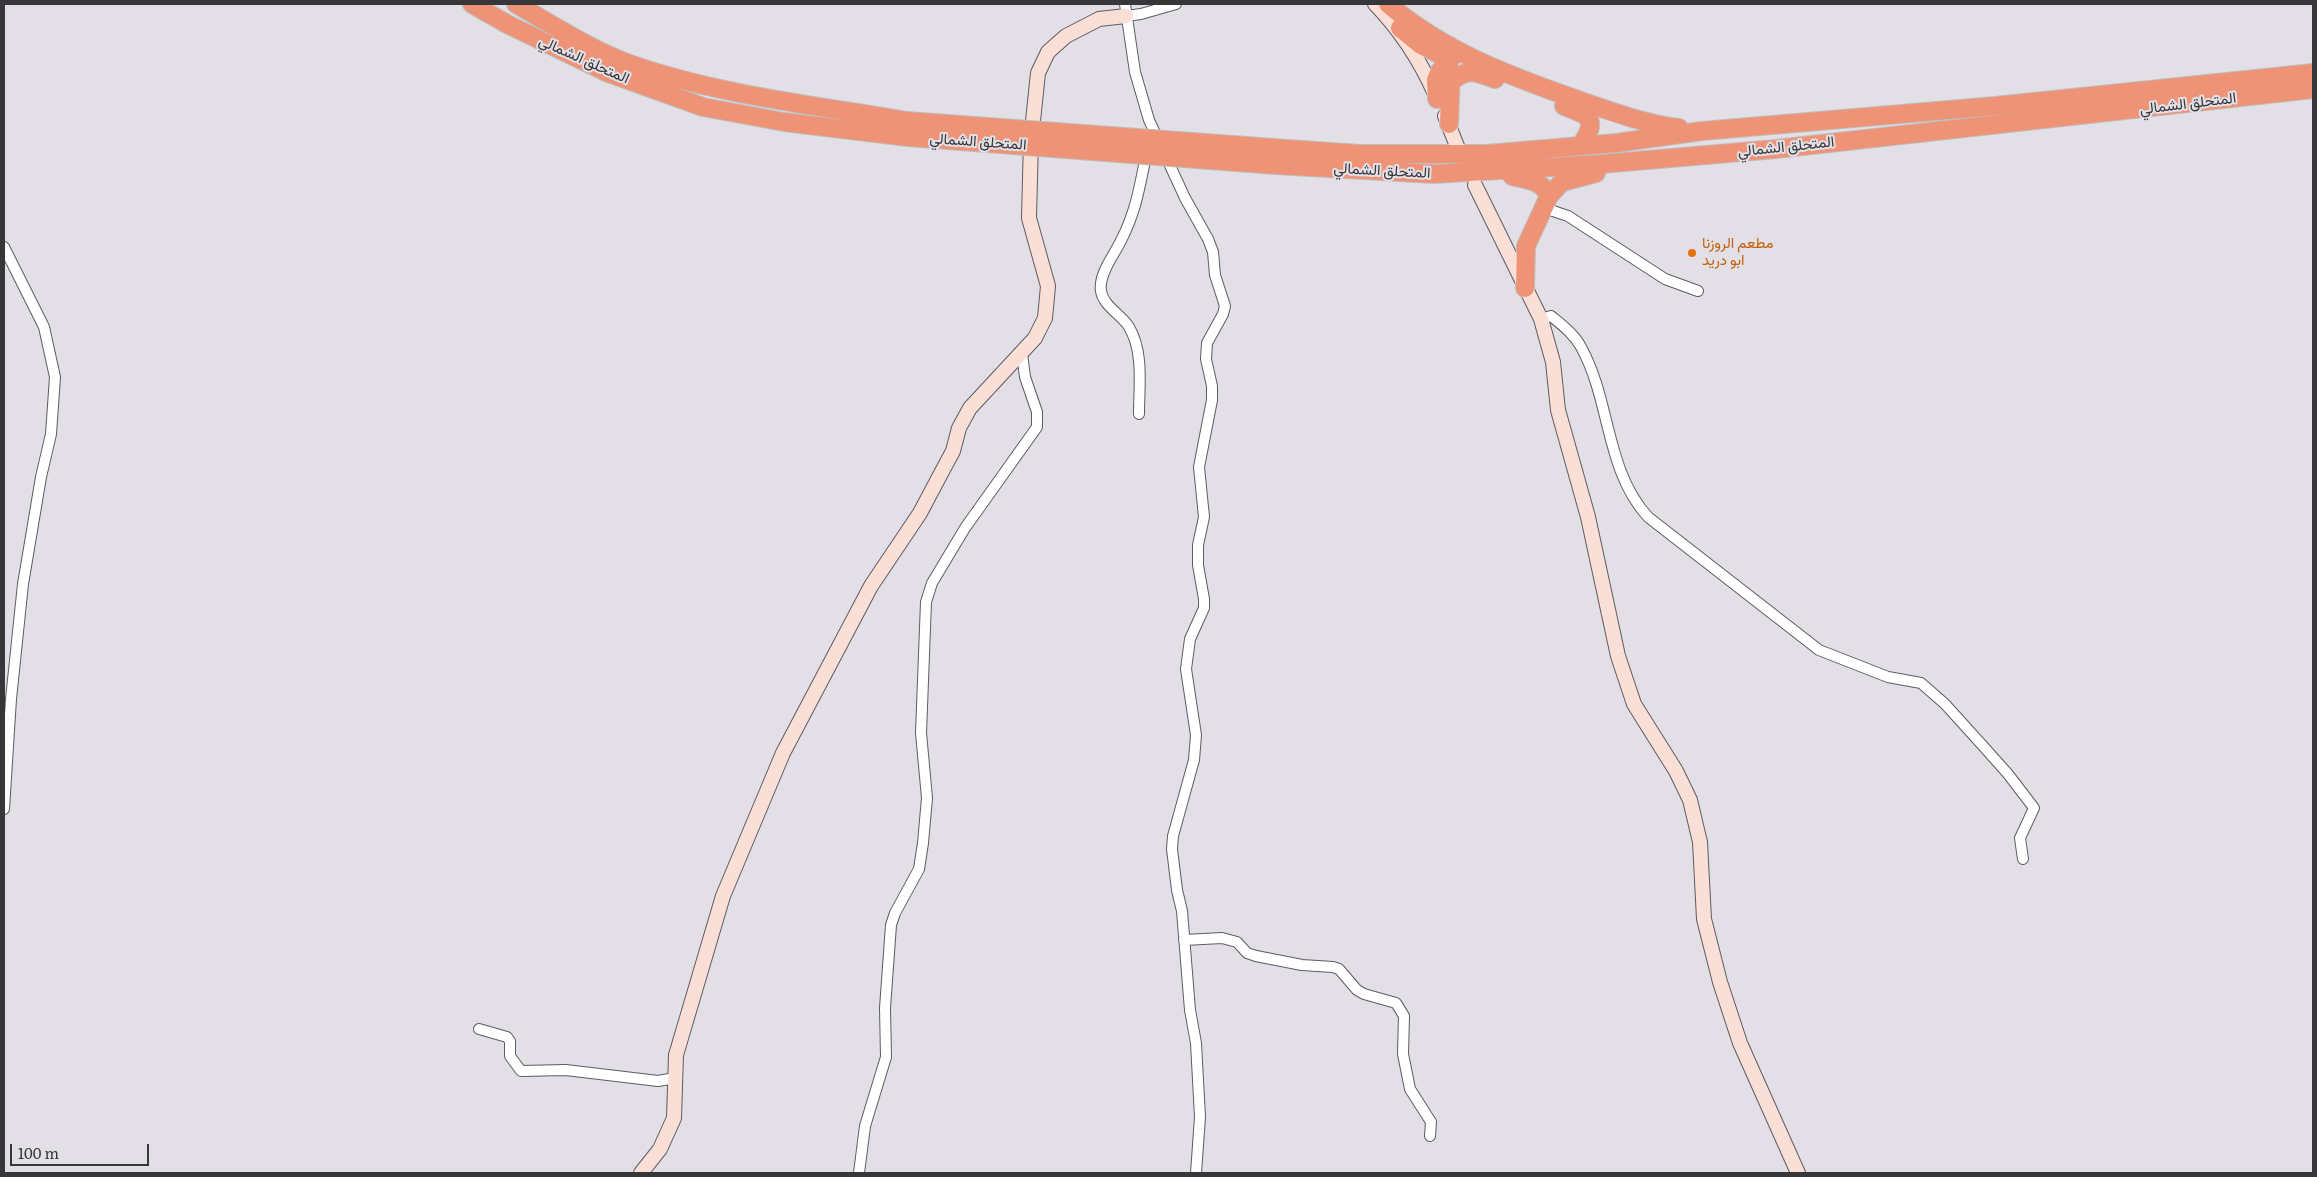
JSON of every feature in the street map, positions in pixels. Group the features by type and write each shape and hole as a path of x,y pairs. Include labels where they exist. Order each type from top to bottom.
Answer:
{"highway":[{"name":"المتحلق الشمالي","path":"472,4 507,24 606,72 703,107 784,122 908,129 1275,156 1434,174 1497,172 1668,159 2313,90"},
{"name":"المتحلق الشمالي","path":"516,4 626,63 708,87 908,129"},
{"path":"1388,4 1479,73 1584,114 1590,120 1591,131 1582,145"},
{"path":"1393,23 1421,45 1450,52 1537,86 1631,118 1663,126 1702,131"},
{"path":"1449,124 1450,52"},
{"path":"1437,99 1436,80 1450,52"},
{"path":"1451,82 1460,74 1479,73"},
{"name":"المتحلق الشمالي","path":"1275,156 1486,154 1616,143 1702,131 1995,106 2313,73"},
{"path":"1525,288 1517,255 1530,237 1546,202 1562,182 1668,159"},
{"path":"1497,172 1536,182 1545,188 1546,202"}],"street":[{"path":"641,1173 660,1149 674,1118 676,1055 723,896 783,753 871,586 920,513 934,488 953,451 959,428 970,408 991,383 1022,354 1035,338 1045,318 1048,302 1046,273 1029,218 1031,140 1038,73 1048,52 1066,36 1099,20 1126,10 1141,14 1176,4"},
{"path":"1376,4 1393,23 1422,64 1457,146"},
{"path":"1126,10 1135,72 1152,127 1185,198 1208,239 1213,252 1215,275 1225,306 1223,314 1207,343 1206,359 1212,386 1212,400 1198,467 1204,517 1198,545 1198,565 1204,608 1190,640 1186,669 1196,735 1194,760 1172,842 1177,890 1182,911 1190,1010 1196,1043 1200,1117 1196,1173"},
{"path":"1139,414 1138,346 1129,326 1107,303 1101,292 1102,281 1109,263 1124,237 1134,214 1152,127"},
{"path":"1475,185 1517,255"},
{"path":"1546,202 1665,279 1698,291"},
{"path":"4,247 44,327 55,377 51,434 41,477 23,584 12,693 4,809"},
{"path":"1525,288 1541,319 1553,362 1558,410 1588,517 1618,656 1634,704 1676,771 1690,800 1700,842 1704,919 1720,982 1740,1043 1798,1173"},
{"path":"1541,319 1551,316 1581,346 1596,385 1624,482 1636,504 1648,517 1819,650 1888,677 1921,683 1945,704 2008,774 2034,808 2020,838 2023,859"},
{"path":"859,1173 865,1126 886,1057 885,1008 891,925 895,913 919,869 923,843 927,798 921,734 924,704 926,602 932,583 965,528 1037,427 1037,412 1025,377 1022,354"},
{"path":"1184,940 1222,938 1237,942 1247,953 1256,956 1302,965 1333,967 1339,969 1357,990 1364,994 1396,1003 1404,1016 1403,1054 1410,1089 1431,1122 1430,1136"},
{"path":"479,1029 507,1037 510,1041 510,1056 521,1071 566,1070 658,1081 675,1078"}],"place":[{"name":"مطعم الروزنا ابو دريد","path":"1692,253"}]}
